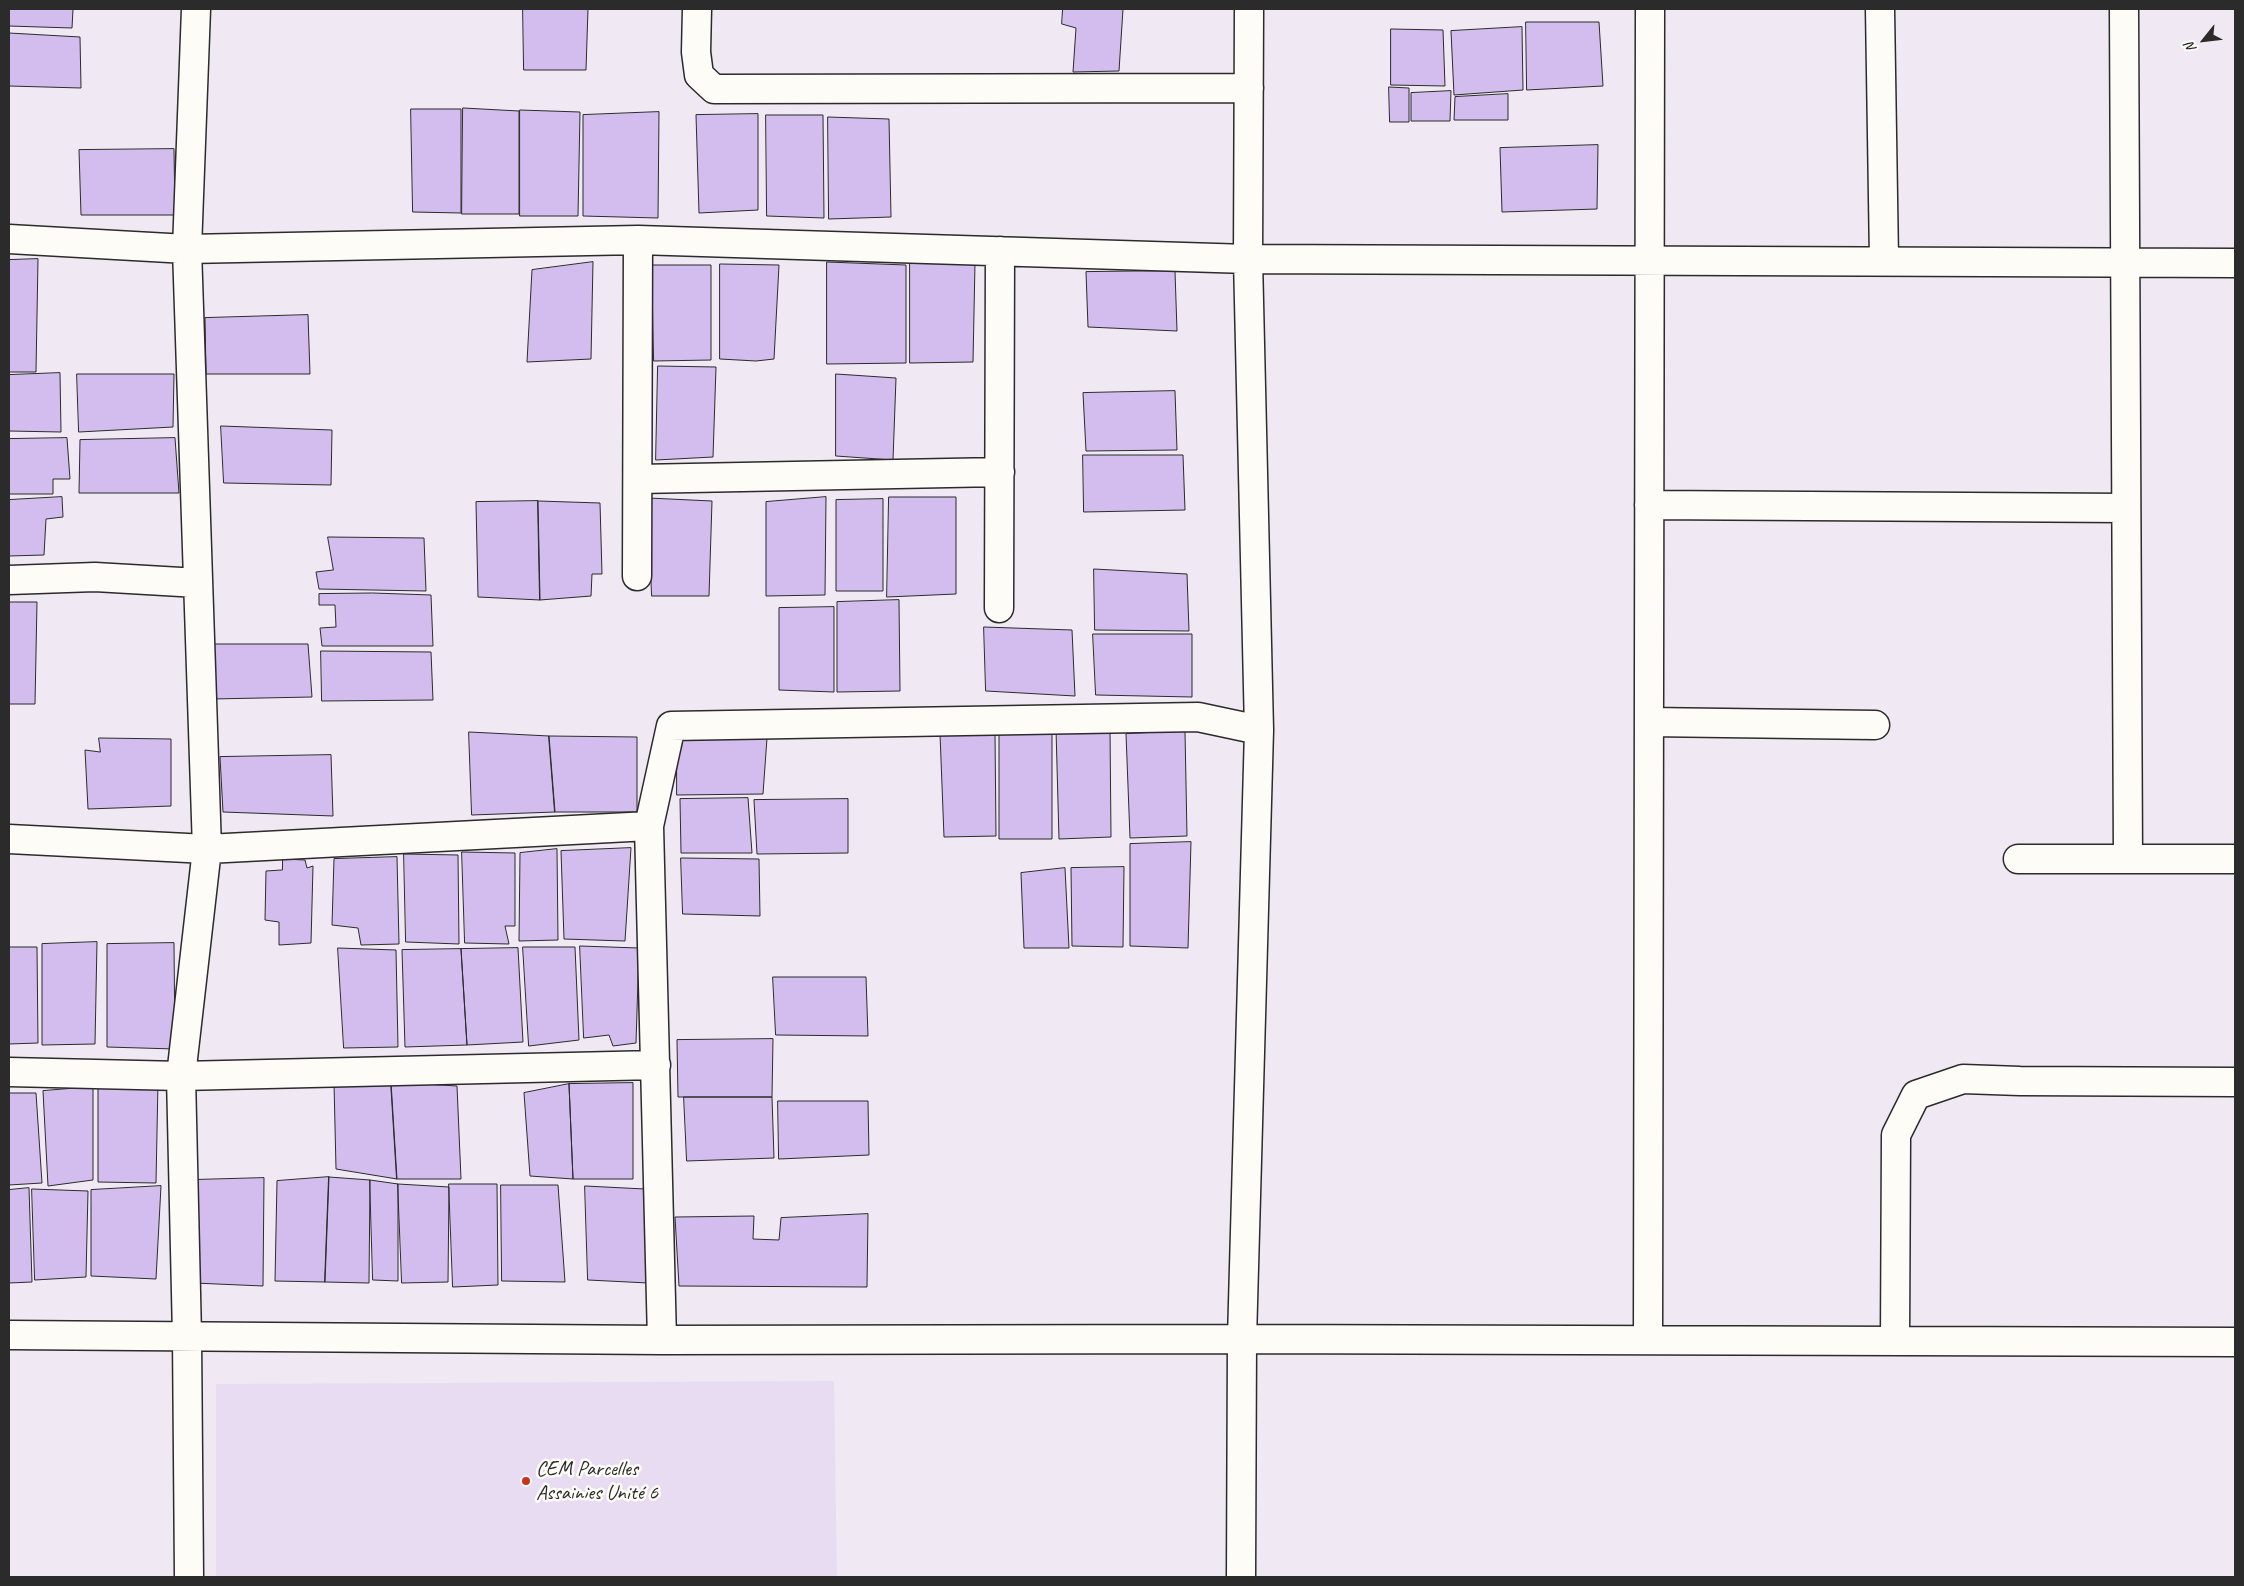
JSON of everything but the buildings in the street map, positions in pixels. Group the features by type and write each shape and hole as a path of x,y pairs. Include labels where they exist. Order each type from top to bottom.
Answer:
{"street":[{"path":"189,1577 187,1336 181,1076 207,849 187,249 196,9"},
{"path":"697,9 696,52 699,75 714,89 1249,88"},
{"path":"1241,1577 1242,1339 1259,730 1248,259 1249,9"},
{"path":"1648,1340 1650,9"},
{"path":"1880,9 1884,260"},
{"path":"2124,9 2128,859"},
{"path":"9,239 187,249 638,240 1248,259 1884,260 2235,263"},
{"path":"637,576 638,240"},
{"path":"999,608 1000,251"},
{"path":"638,479 1000,472"},
{"path":"1649,505 2126,508"},
{"path":"9,580 95,577 198,583"},
{"path":"662,1340 649,826 671,726 1198,718 1259,730"},
{"path":"1648,722 1875,725"},
{"path":"9,839 207,849 649,826"},
{"path":"2018,859 2235,859"},
{"path":"9,1072 181,1076 656,1065"},
{"path":"1896,1341 1896,1135 1916,1095 1962,1079 2235,1082"},
{"path":"9,1335 662,1340 1242,1339 2235,1342"}],"shaded area":[{"name":"CEM Parcelles Assainies Unité 6","path":"834,1381 837,1577 216,1577 216,1384"}],"place":[{"name":"CEM Parcelles Assainies Unité 6","path":"526,1481"}]}
